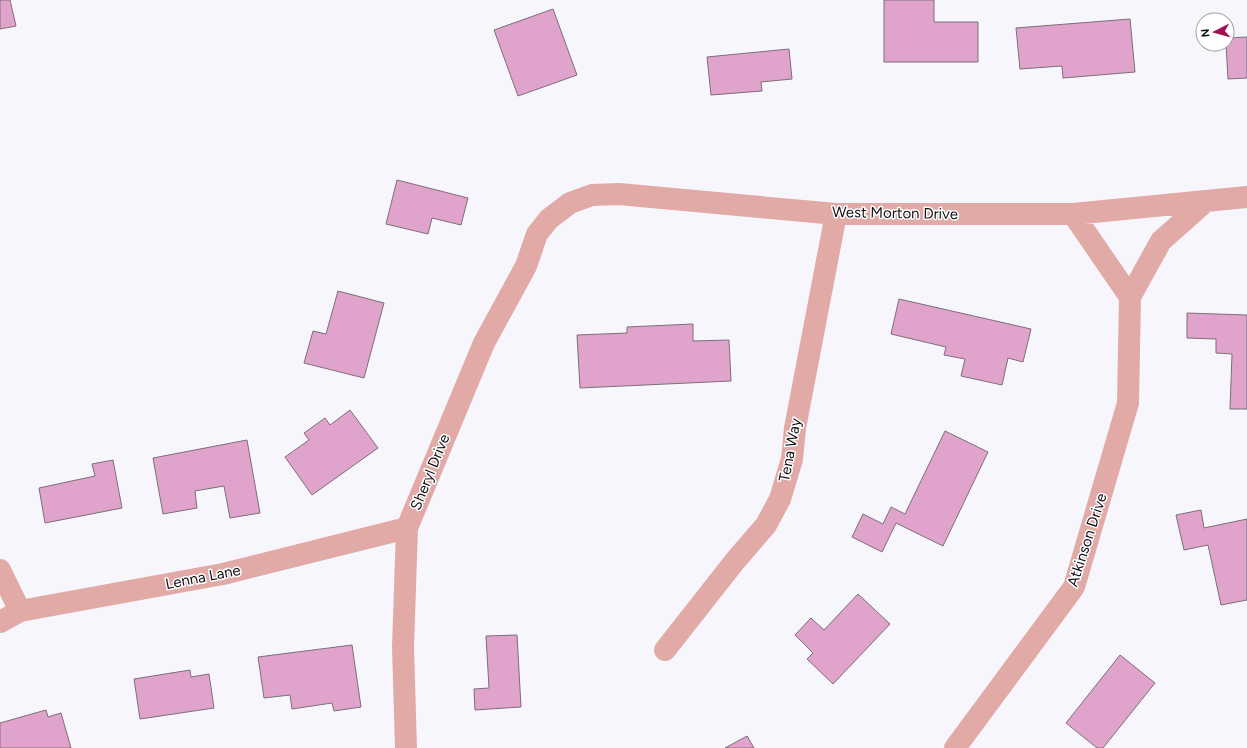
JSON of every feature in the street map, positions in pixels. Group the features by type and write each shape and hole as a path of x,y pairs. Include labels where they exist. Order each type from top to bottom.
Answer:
{"street":[{"name":"West Morton Drive","path":"549,219 570,203 592,195 619,194 836,214 1073,214 1247,197"},
{"name":"Atkinson Drive","path":"955,748 1074,587 1128,403 1130,297 1161,241 1206,201"},
{"name":"Tena Way","path":"665,650 735,560 766,525 780,499 792,459 795,428 836,214"},
{"path":"1073,214 1130,297"},
{"name":"Sheryl Drive","path":"406,748 402,647 407,528 484,343 526,266 537,234 549,219"},
{"name":"Lenna Lane","path":"0,622 20,611 223,574 407,528"},
{"path":"0,570 20,611"}],"building":[{"path":"0,0 10,0 16,26 0,29"},
{"path":"884,0 934,0 934,22 978,22 978,62 884,62"},
{"path":"553,9 577,75 518,96 494,30"},
{"path":"1130,19 1135,72 1063,78 1062,66 1020,69 1016,28"},
{"path":"1247,37 1247,78 1228,79 1226,52 1235,52 1235,38"},
{"path":"789,49 792,79 761,82 762,91 711,95 707,57"},
{"path":"397,180 468,198 461,225 432,218 428,234 386,224"},
{"path":"338,291 384,303 364,378 304,363 313,331 326,334"},
{"path":"899,299 1031,329 1023,362 1008,358 1002,385 961,376 965,359 944,355 946,347 891,334"},
{"path":"1187,313 1247,315 1247,409 1230,409 1232,354 1216,353 1216,339 1187,338"},
{"path":"693,324 693,341 729,340 731,381 580,388 577,335 627,333 627,327"},
{"path":"350,410 378,448 312,495 285,457 309,440 304,433 325,418 330,425"},
{"path":"945,431 988,452 943,546 896,523 882,552 852,537 863,514 883,524 891,507 905,514"},
{"path":"247,440 260,513 230,518 224,486 195,491 197,508 163,514 153,458"},
{"path":"113,460 122,508 45,523 39,488 95,476 92,464"},
{"path":"1201,510 1204,528 1247,519 1247,600 1221,605 1208,545 1184,550 1176,515"},
{"path":"858,594 890,624 833,684 807,659 813,653 795,635 811,618 824,630"},
{"path":"517,635 521,707 475,710 474,689 489,688 486,636"},
{"path":"352,645 361,707 334,711 332,703 292,709 290,695 264,698 258,657"},
{"path":"1120,655 1155,683 1103,748 1097,748 1066,723"},
{"path":"190,670 191,677 209,674 214,708 140,719 134,679"},
{"path":"46,710 48,717 61,713 71,748 0,748 0,723"},
{"path":"747,736 754,748 725,748"}]}
